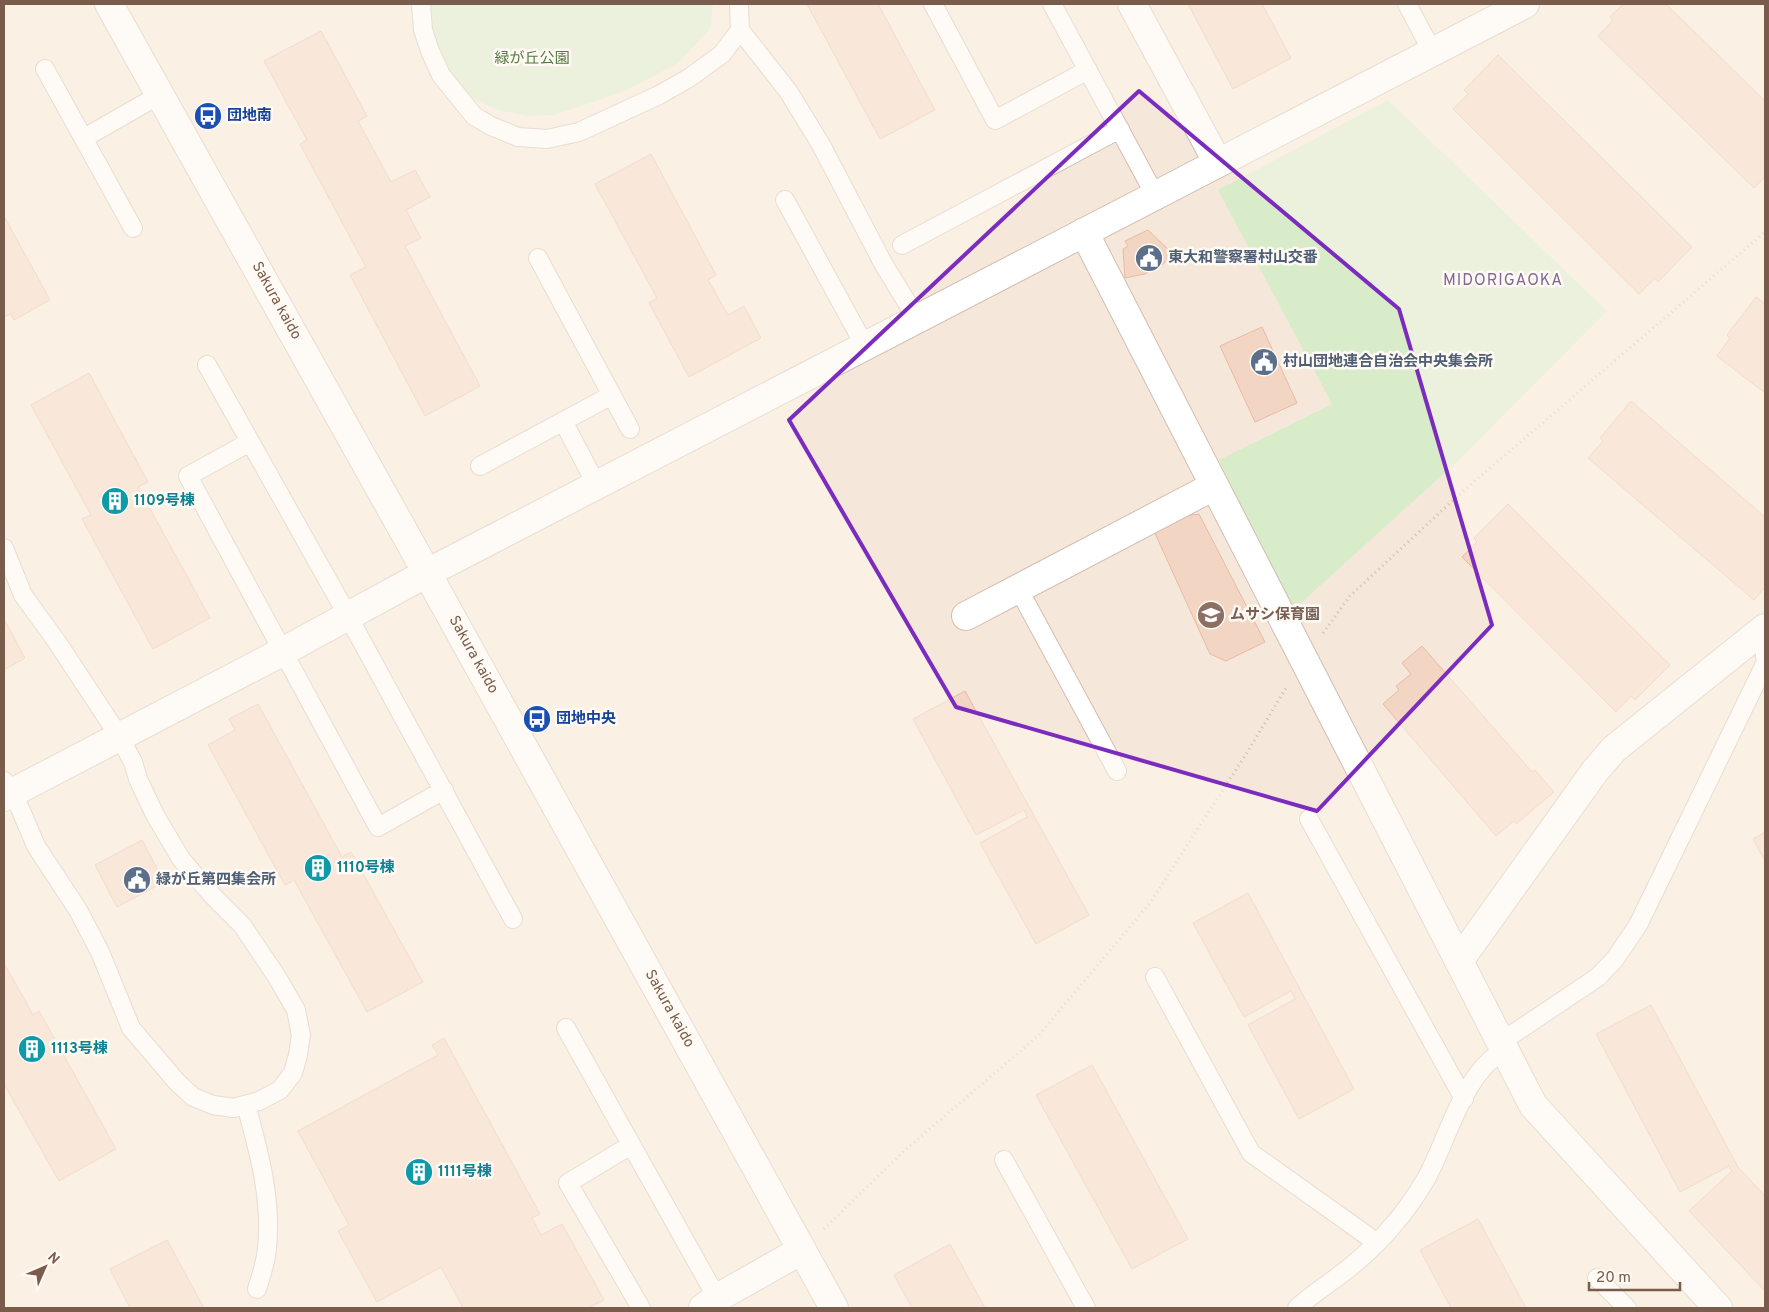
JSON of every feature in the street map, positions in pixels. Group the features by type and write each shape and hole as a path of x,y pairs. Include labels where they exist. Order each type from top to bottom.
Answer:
{"street":[{"name":"Sakura kaido","path":"109,4 161,94 834,1308"},
{"path":"1132,4 1218,162"},
{"path":"7,790 120,736 427,574 1525,4"},
{"path":"1084,232 1533,1105 1718,1308"},
{"path":"966,616 1214,486"},
{"path":"1459,961 1595,771 1614,748 1765,628"},
{"path":"710,1303 802,1250"}],"lane":[{"path":"421,4 423,30 441,75 474,116 491,126 518,137 547,139 579,132 659,96 689,78 722,54 740,30"},
{"path":"739,4 740,30 788,90 820,143 884,265 917,319"},
{"path":"933,4 994,120 1088,70"},
{"path":"1052,4 1155,195"},
{"path":"1407,4 1432,51"},
{"path":"45,69 133,228"},
{"path":"84,138 161,94"},
{"path":"902,246 1120,129"},
{"path":"785,200 865,346"},
{"path":"538,258 630,429"},
{"path":"207,365 348,616 513,918"},
{"path":"480,466 612,395"},
{"path":"563,421 597,486"},
{"path":"250,442 188,476 378,827 444,790"},
{"path":"4,548 23,594 120,736 155,815 181,859 212,895 242,925 277,976 296,1010 301,1035 293,1074 280,1090 259,1102 234,1108 213,1105 193,1097 176,1081 131,1028 100,952 78,910 36,846 7,790"},
{"path":"1018,588 1117,771"},
{"path":"1765,628 1765,657"},
{"path":"1297,1308 1323,1286 1349,1268 1395,1223 1426,1178 1452,1120 1475,1078 1485,1064 1503,1046 1598,977 1615,959 1638,925 1765,664"},
{"path":"1309,819 1464,1099"},
{"path":"1155,977 1251,1153 1376,1242"},
{"path":"566,1028 632,1145 710,1303"},
{"path":"246,1105 260,1154 269,1209 267,1250 257,1289"},
{"path":"632,1145 568,1183 641,1308"},
{"path":"1004,1160 1086,1308"},
{"path":"1598,1278 1627,1308"}],"path":[{"path":"802,1250 904,1151 1038,1036 1150,904 1248,751 1303,660 1350,596 1448,505 1765,232"}],"highlighted area":[{"path":"1139,91 1399,309 1492,625 1317,811 956,707 789,420"}],"shaded area":[{"path":"4,4 1765,4 1765,1308 4,1308"}],"green space":[{"name":"緑が丘公園","path":"429,4 713,4 710,29 677,64 622,92 554,115 529,116 498,110 477,101 457,82 431,44"},
{"path":"1388,100 1607,311 1461,458 1291,612 1219,460 1332,404 1218,190"}],"building":[{"path":"807,4 878,4 935,110 880,139"},
{"path":"1188,4 1262,4 1291,58 1233,89"},
{"path":"1623,4 1666,4 1765,101 1765,177 1754,188 1598,36 1613,20 1610,17"},
{"path":"321,31 367,116 358,121 391,182 415,170 430,197 406,210 421,238 405,246 480,386 425,416 350,275 366,267 300,144 307,140 264,61"},
{"path":"1498,55 1692,247 1658,282 1655,278 1639,294 1453,109 1468,94 1464,90"},
{"path":"651,154 716,275 708,280 728,315 744,306 761,338 689,377 649,303 657,298 595,184"},
{"path":"4,216 50,300 14,320 11,314 4,317"},
{"path":"1148,230 1173,254 1163,264 1145,274 1125,278 1123,249 1128,246 1125,241"},
{"path":"1756,297 1765,304 1765,393 1717,356 1730,338 1727,335"},
{"path":"1262,327 1297,403 1255,422 1220,346"},
{"name":"1109号棟","path":"89,373 148,482 138,487 210,618 153,649 82,519 91,515 31,405"},
{"path":"1631,401 1765,517 1765,587 1754,600 1588,458 1603,441 1600,438"},
{"path":"1508,504 1670,665 1635,700 1631,696 1616,712 1462,557 1477,542 1474,538"},
{"path":"1199,514 1265,642 1226,661 1210,654 1153,529 1164,519"},
{"path":"4,619 25,658 4,670"},
{"path":"1422,646 1532,772 1535,770 1554,792 1516,824 1514,821 1496,836 1383,704 1399,690 1396,686 1411,674 1402,663"},
{"path":"965,691 1089,915 1036,944 980,843 1027,817 1024,810 976,835 913,719"},
{"name":"1110号棟","path":"258,704 342,857 351,852 423,982 367,1012 294,880 285,885 208,745 235,730 229,719"},
{"path":"1765,832 1765,861 1753,839"},
{"path":"142,840 164,882 117,907 95,865"},
{"path":"1248,893 1354,1089 1299,1119 1248,1025 1295,999 1291,991 1244,1017 1193,923"},
{"name":"1113号棟","path":"4,963 33,1015 39,1011 116,1149 59,1181 4,1084"},
{"path":"1651,1005 1738,1167 1765,1196 1765,1291 1689,1211 1732,1171 1729,1166 1680,1192 1596,1034"},
{"name":"1111号棟","path":"444,1038 540,1214 532,1218 541,1235 562,1224 604,1300 588,1308 463,1308 441,1267 377,1302 338,1231 349,1225 298,1131 438,1055 432,1045"},
{"path":"1092,1065 1188,1239 1132,1269 1036,1095"},
{"path":"1478,1219 1526,1308 1451,1308 1420,1250"},
{"path":"167,1240 204,1308 130,1308 110,1269"},
{"path":"950,1244 985,1308 912,1308 894,1275"}],"place":[{"name":"団地南","path":"208,116"},
{"name":"東大和警察署村山交番","path":"1149,258"},
{"name":"村山団地連合自治会中央集会所","path":"1264,362"},
{"name":"1109号棟","path":"115,501"},
{"name":"ムサシ保育園","path":"1211,615"},
{"name":"団地中央","path":"537,719"},
{"name":"1110号棟","path":"318,868"},
{"name":"緑が丘第四集会所","path":"137,880"},
{"name":"1113号棟","path":"32,1049"},
{"name":"1111号棟","path":"419,1172"}],"district":[{"name":"MIDORIGAOKA","path":"1503,281"}]}
